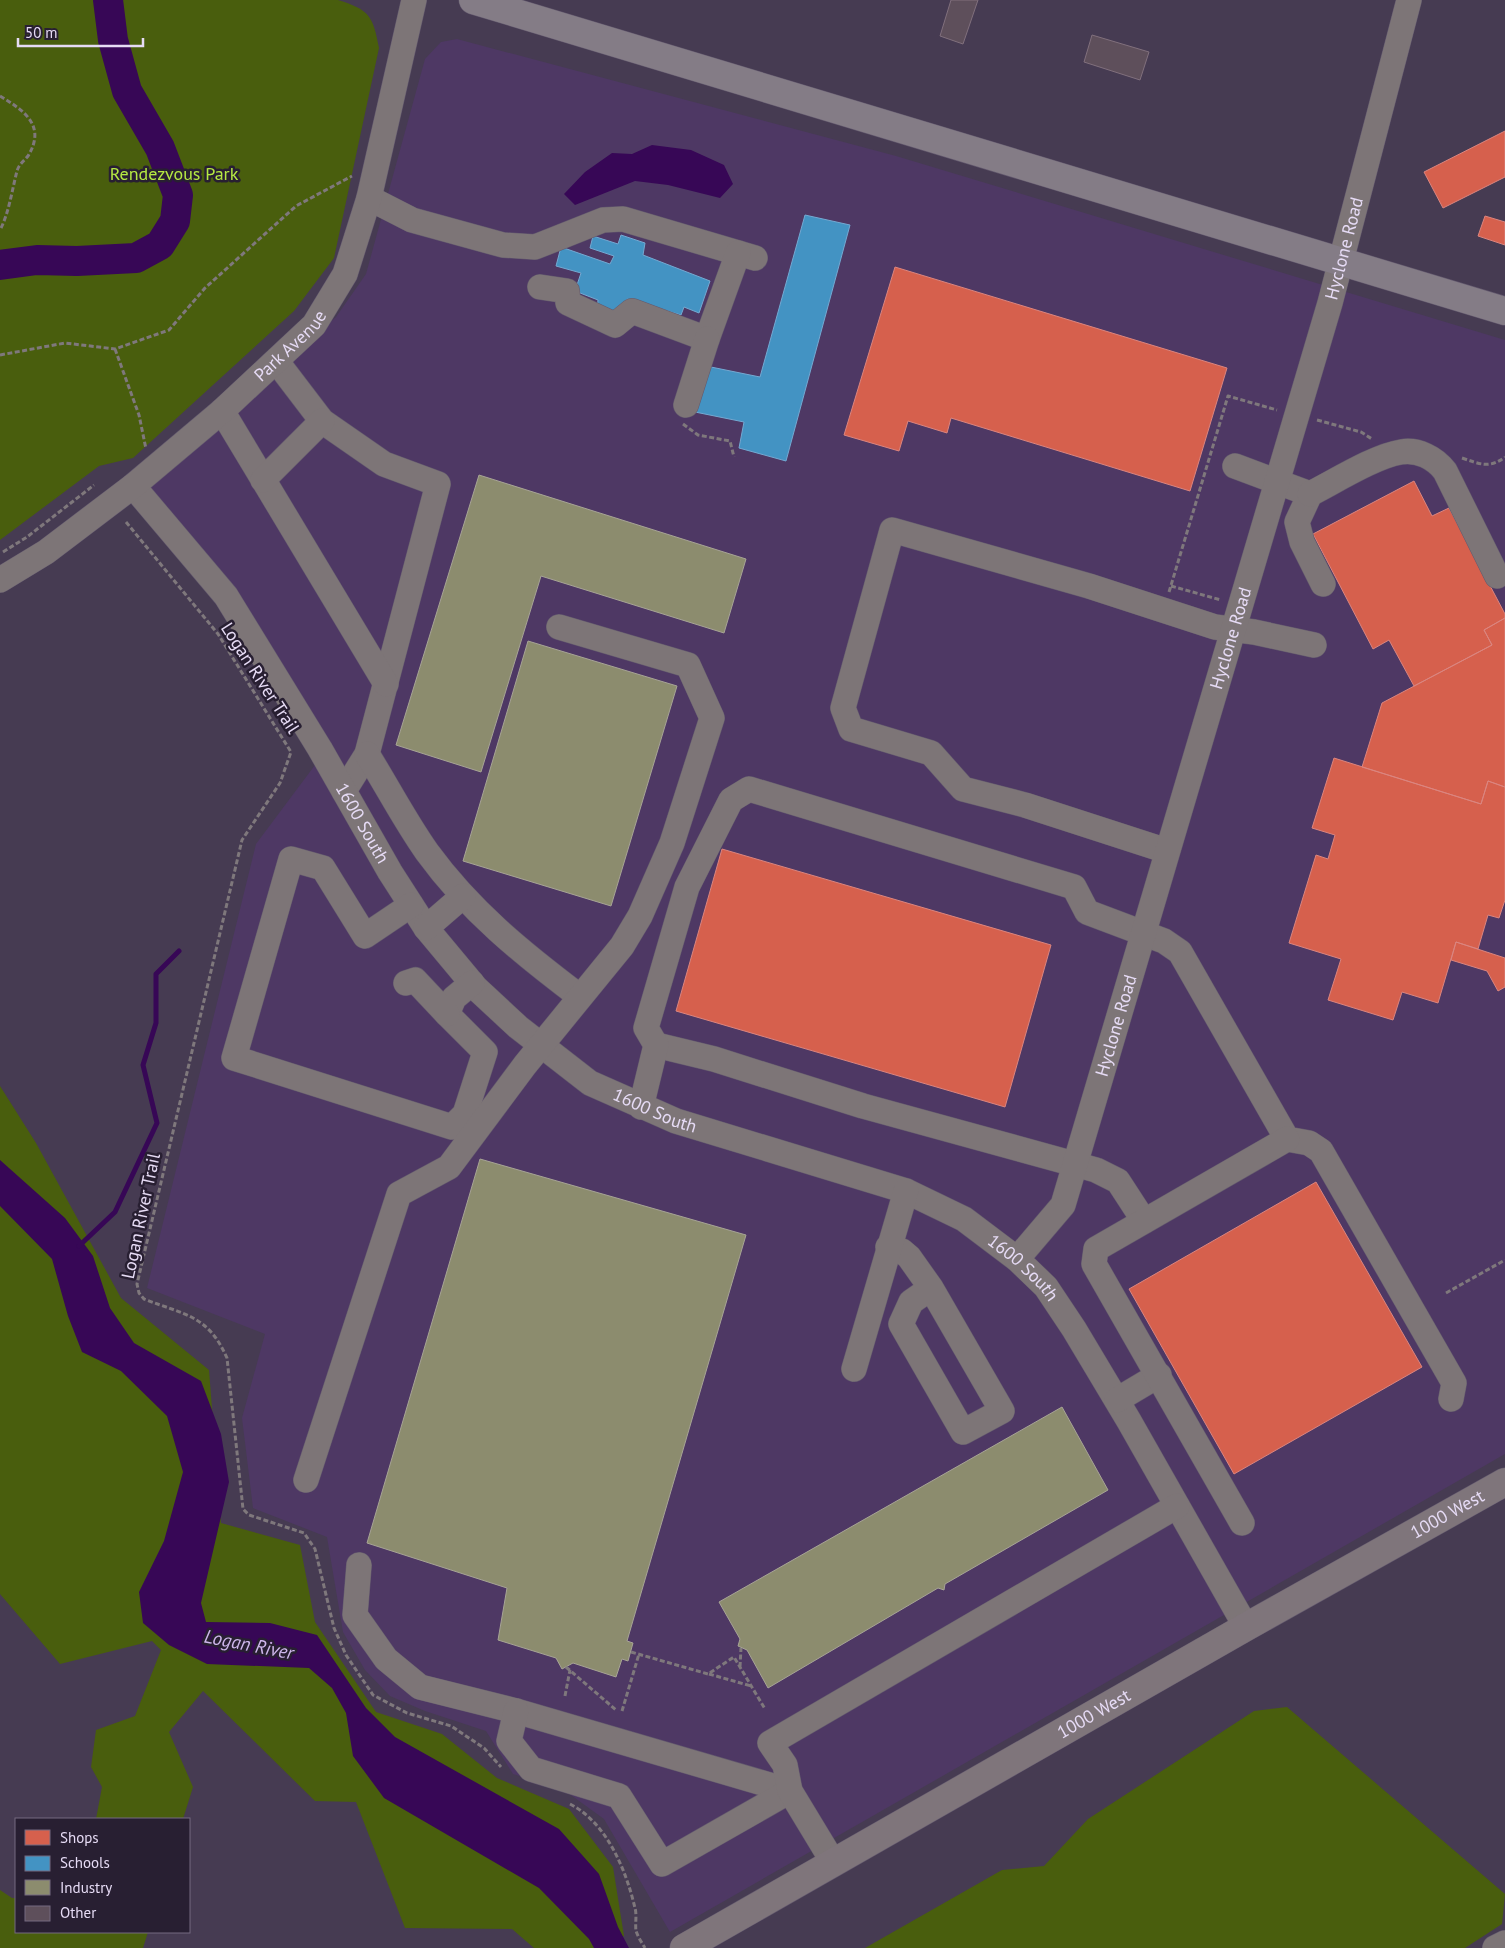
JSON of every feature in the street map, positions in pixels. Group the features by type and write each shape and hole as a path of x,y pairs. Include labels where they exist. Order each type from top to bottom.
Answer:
{"highway":[{"path":"473,0 1505,311"}],"main road":[{"name":"1000 West","path":"684,1948 1246,1627 1505,1482"}],"street":[{"name":"Park Avenue","path":"0,580 46,552 141,478 222,411 277,362 314,325 344,274 368,198 414,0"},
{"name":"Hyclone Road","path":"1017,1259 1063,1205 1342,263 1409,0"},
{"path":"368,198 412,220 503,245 535,246 603,220 623,219 746,255 707,339 686,405"},
{"path":"540,287 567,291 568,303 615,325 632,311 707,339"},
{"path":"277,362 322,421 384,464 438,484 367,754 344,791"},
{"path":"222,411 386,684"},
{"path":"263,480 322,421"},
{"path":"1323,584 1302,542 1297,522 1310,494 1401,452 1419,453 1440,465 1497,576"},
{"path":"1235,466 1310,494"},
{"name":"1600 South","path":"141,478 226,596 426,928 472,983 518,1027 590,1083 641,1107 686,1124 906,1191 964,1219 1017,1259 1046,1287 1074,1329 1117,1400 1246,1627"},
{"path":"1167,851 1025,805 963,789 931,753 851,729 843,708 892,530 1089,586 1215,627 1314,645"},
{"path":"306,1480 399,1194 449,1168 579,996 622,946 640,916 672,843 712,718 688,665 559,627"},
{"path":"367,754 426,851 463,896 518,950 579,996"},
{"path":"641,1107 656,1045 646,1028 687,887 730,800 749,789 1074,887 1086,912 1164,942 1180,952 1288,1138"},
{"path":"406,983 415,980 485,1052 465,1114 452,1127 234,1058 291,859 323,868 365,936 411,905"},
{"path":"426,928 463,896"},
{"path":"447,1014 454,998 472,983"},
{"path":"656,1045 714,1059 864,1106 1096,1170 1118,1181 1144,1221"},
{"path":"1242,1523 1094,1264 1096,1249 1288,1138 1309,1143 1321,1151 1454,1383 1451,1399"},
{"path":"854,1369 888,1247 906,1191"},
{"path":"888,1247 902,1251 909,1257 931,1288 1002,1410 963,1432 901,1324 911,1302 931,1288"},
{"path":"1117,1400 1159,1375"},
{"path":"833,1862 790,1791 785,1765 770,1743 1177,1506"},
{"path":"359,1565 354,1614 386,1659 420,1688 516,1711 790,1791"},
{"path":"516,1711 510,1741 531,1769 619,1796 662,1864 790,1791"}],"path":[{"path":"0,96 24,111 32,122 35,138 28,156 18,166 0,230"},
{"path":"0,355 65,343 115,349 169,330 205,288 296,206 377,162"},
{"path":"115,349 139,414 141,478"},
{"path":"1164,610 1228,396 1282,412"},
{"path":"686,405 678,415 684,427 698,435 730,441 734,456"},
{"path":"1317,420 1361,432 1371,438 1387,457"},
{"path":"0,554 27,537 94,484"},
{"name":"Logan River Trail","path":"126,522 218,634 291,752 280,783 242,840 137,1284 139,1293 144,1299 202,1321 218,1338 227,1358 243,1509 249,1515 304,1533 314,1549 334,1628 346,1655 373,1696 407,1713 451,1726 484,1748 504,1770"},
{"path":"1171,586 1221,600"},
{"path":"1446,1293 1505,1260"},
{"path":"740,1667 741,1648"},
{"path":"631,1652 751,1686"},
{"path":"622,1711 639,1654"},
{"path":"708,1674 734,1657 765,1709"},
{"path":"566,1667 616,1710"},
{"path":"565,1696 570,1670"},
{"path":"564,1801 582,1810 609,1842 628,1880 636,1913 636,1930 645,1948"}],"shaded area":[{"path":"457,39 896,156 1505,340 1505,1454 670,1932 604,1819 564,1790 513,1774 486,1731 425,1711 390,1696 365,1670 343,1632 327,1537 253,1508 242,1418 265,1334 147,1288 256,844 330,745 148,488 336,317 366,274 425,59 441,42"}],"green space":[{"name":"Rendezvous Park","path":"0,0 338,0 357,7 368,16 375,28 379,48 334,258 294,311 133,458 99,466 0,540"},
{"path":"0,1086 36,1143 121,1298 209,1370 221,1523 300,1545 315,1622 376,1712 442,1734 497,1778 569,1809 613,1867 624,1936 604,1948 534,1948 512,1929 405,1928 356,1802 315,1801 203,1691 169,1732 193,1787 183,1818 96,1818 102,1787 91,1767 96,1730 135,1716 161,1650 152,1641 60,1664 0,1594"},
{"path":"1287,1707 1505,1894 1502,1924 1465,1948 865,1948 1002,1870 1044,1866 1088,1819 1254,1711"},
{"path":"0,1890 15,1898 15,1933 148,1933 143,1948 0,1948"}],"water":[{"path":"652,145 691,150 724,165 733,184 720,198 668,185 635,181 575,205 564,194 585,172 612,153 632,154"},
{"name":"Logan River","path":"0,1160 65,1218 93,1256 110,1308 134,1343 201,1381 221,1434 229,1482 201,1603 206,1622 270,1623 317,1635 366,1708 395,1737 559,1829 599,1874 618,1927 629,1948 594,1948 589,1939 539,1888 384,1798 353,1756 346,1713 332,1688 309,1668 207,1664 169,1645 143,1623 139,1592 164,1541 183,1472 167,1416 121,1371 82,1352 68,1316 52,1259 0,1206"}],"building: Shops":[{"path":"1505,131 1505,177 1443,208 1424,172"},
{"path":"1485,216 1505,222 1505,245 1478,236"},
{"path":"895,267 1227,368 1190,491 951,418 947,433 908,421 899,451 844,435"},
{"path":"1414,481 1432,516 1449,508 1505,614 1505,618 1484,630 1492,645 1414,686 1389,640 1373,649 1313,534"},
{"path":"1505,618 1505,787 1488,781 1481,804 1362,767 1382,703 1492,645 1484,630"},
{"path":"1334,758 1481,804 1488,781 1505,787 1505,900 1499,918 1488,915 1478,949 1456,942 1438,1003 1402,992 1393,1020 1328,1000 1341,959 1289,943 1316,855 1328,859 1335,835 1312,828"},
{"path":"722,849 1051,945 1005,1107 676,1011"},
{"path":"1456,942 1505,958 1505,987 1498,991 1487,971 1451,960"},
{"path":"1316,1182 1422,1367 1234,1474 1129,1289"}],"building: Schools":[{"path":"805,215 850,225 786,461 739,448 744,422 695,412 706,366 760,377"},
{"path":"621,235 645,243 643,255 710,281 699,313 684,307 681,315 627,299 619,318 597,311 598,300 575,291 581,273 556,266 561,247 610,264 614,256 590,248 593,236 618,244"}],"building: Industry":[{"path":"479,475 746,559 724,633 541,576 481,772 396,745"},
{"path":"528,641 677,686 611,906 463,861"},
{"path":"480,1159 746,1235 627,1641 633,1643 628,1661 622,1659 616,1677 573,1663 562,1669 556,1658 498,1640 507,1588 367,1543"},
{"path":"1062,1407 1108,1490 945,1584 944,1590 938,1588 768,1688 747,1650 738,1646 740,1639 719,1602"}],"building: Other":[{"path":"951,0 978,0 963,44 940,36"},
{"path":"1092,35 1149,52 1140,80 1084,62"}],"waterway":[{"path":"0,265 37,260 77,261 136,258 160,245 175,221 178,195 160,148 127,91 113,40 108,0"},
{"path":"79,1246 115,1212 157,1123 143,1065 156,1023 156,974 179,951"}]}
